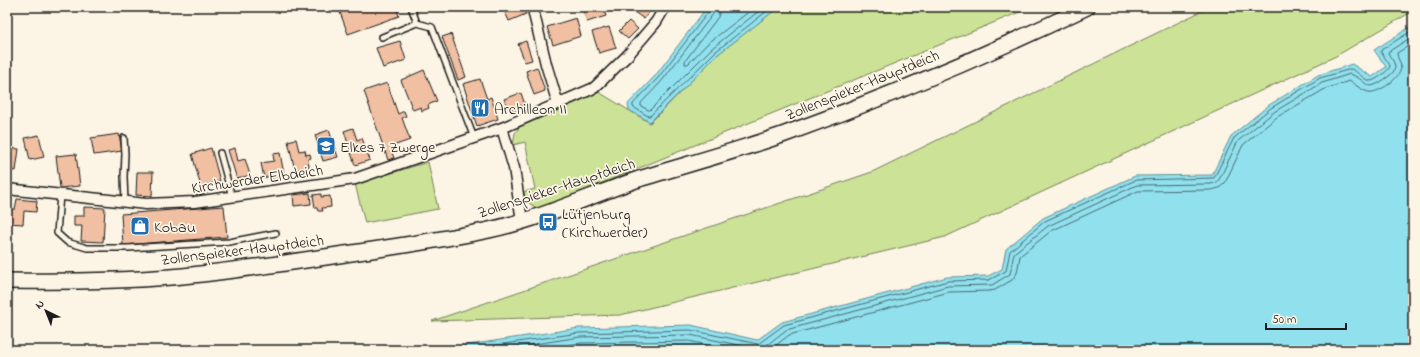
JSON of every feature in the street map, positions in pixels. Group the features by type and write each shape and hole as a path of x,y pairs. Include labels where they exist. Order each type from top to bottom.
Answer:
{"street":[{"name":"Kirchwerder Elbdeich","path":"7,189 146,204 195,202 355,180 502,128 594,88 627,56 656,22 665,7"},
{"name":"Zollenspieker-Hauptdeich","path":"7,281 66,282 162,277 242,270 387,248 491,230 522,221 636,180 783,135 870,102 942,72 1044,28 1087,7"},
{"path":"534,10 546,64 558,104"},
{"path":"502,128 514,168 522,221"}],"lane":[{"path":"411,7 417,23"},
{"path":"382,37 417,23 432,26 474,138"},
{"path":"124,138 126,146 124,177 126,202"},
{"path":"220,153 232,197"},
{"path":"60,195 57,233 67,242 87,248 128,248 229,242 276,233"}],"green space":[{"path":"779,7 1032,7 539,209 530,204 523,192 535,189 525,142 513,145 515,133 521,125 597,91 650,123 717,55"},
{"path":"1210,7 1413,7 1413,11 1336,56 945,237 620,315 432,321 872,172"},
{"path":"428,162 438,209 365,223 355,184"}],"water":[{"path":"707,7 779,7 717,55 650,122 629,110 628,104 655,76"},
{"path":"1413,25 1413,350 435,350 579,328 691,325 757,340 782,322 947,277 988,276 1002,269 1006,249 1043,218 1135,176 1212,175 1231,136 1269,105 1318,75 1352,64 1372,77 1386,67 1374,50"}],"building":[{"path":"338,7 396,7 399,16 348,34"},
{"path":"503,7 524,7 526,14 509,21"},
{"path":"582,7 603,7 606,16 587,22"},
{"path":"632,7 653,7 644,19 630,9"},
{"path":"576,18 581,36 553,45 547,27"},
{"path":"629,21 638,29 628,39 619,31"},
{"path":"609,27 616,48 599,53 592,32"},
{"path":"451,34 466,77 458,80 442,37"},
{"path":"400,41 406,60 383,68 376,48"},
{"path":"526,41 532,60 525,62 518,44"},
{"path":"537,67 545,91 534,95 526,71"},
{"path":"424,70 437,101 428,105 429,108 422,111 421,107 413,110 401,80"},
{"path":"480,79 487,99 491,97 498,119 477,126 463,84"},
{"path":"387,83 398,114 404,111 406,116 402,118 410,140 390,147 394,158 388,160 364,91"},
{"path":"521,93 525,105 520,106 521,109 514,111 513,109 509,110 504,99"},
{"path":"353,128 357,140 362,138 370,160 355,165 344,131"},
{"name":"Elkes 7 Zwerge","path":"329,130 338,157 323,161 315,135"},
{"path":"119,134 122,151 94,155 91,138"},
{"path":"39,135 44,157 30,160 25,138"},
{"path":"296,139 299,151 305,150 306,155 310,154 311,158 308,159 309,167 295,170 288,141"},
{"path":"7,148 19,149 16,171 7,170"},
{"path":"211,148 220,181 201,187 192,154"},
{"path":"235,148 238,161 245,159 250,175 237,179 228,150"},
{"path":"280,153 284,174 271,179 270,176 264,178 261,163 274,161 273,154"},
{"path":"76,154 80,186 60,188 56,156"},
{"path":"137,172 153,172 152,196 136,195"},
{"path":"310,193 311,204 294,206 293,195"},
{"path":"321,194 321,197 330,196 331,207 322,208 323,211 318,211 317,208 315,208 313,195"},
{"path":"17,199 37,201 36,212 24,211 23,224 7,223 8,209 15,209"},
{"path":"224,206 227,237 123,245 121,214"},
{"path":"84,207 105,208 103,242 81,241 82,226 74,226 74,216 84,216"}],"place":[{"name":"Archilleon II","path":"480,108"},
{"name":"Elkes 7 Zwerge","path":"326,146"},
{"name":"Lütjenburg (Kirchwerder)","path":"548,222"},
{"name":"Kobau","path":"140,226"}]}
